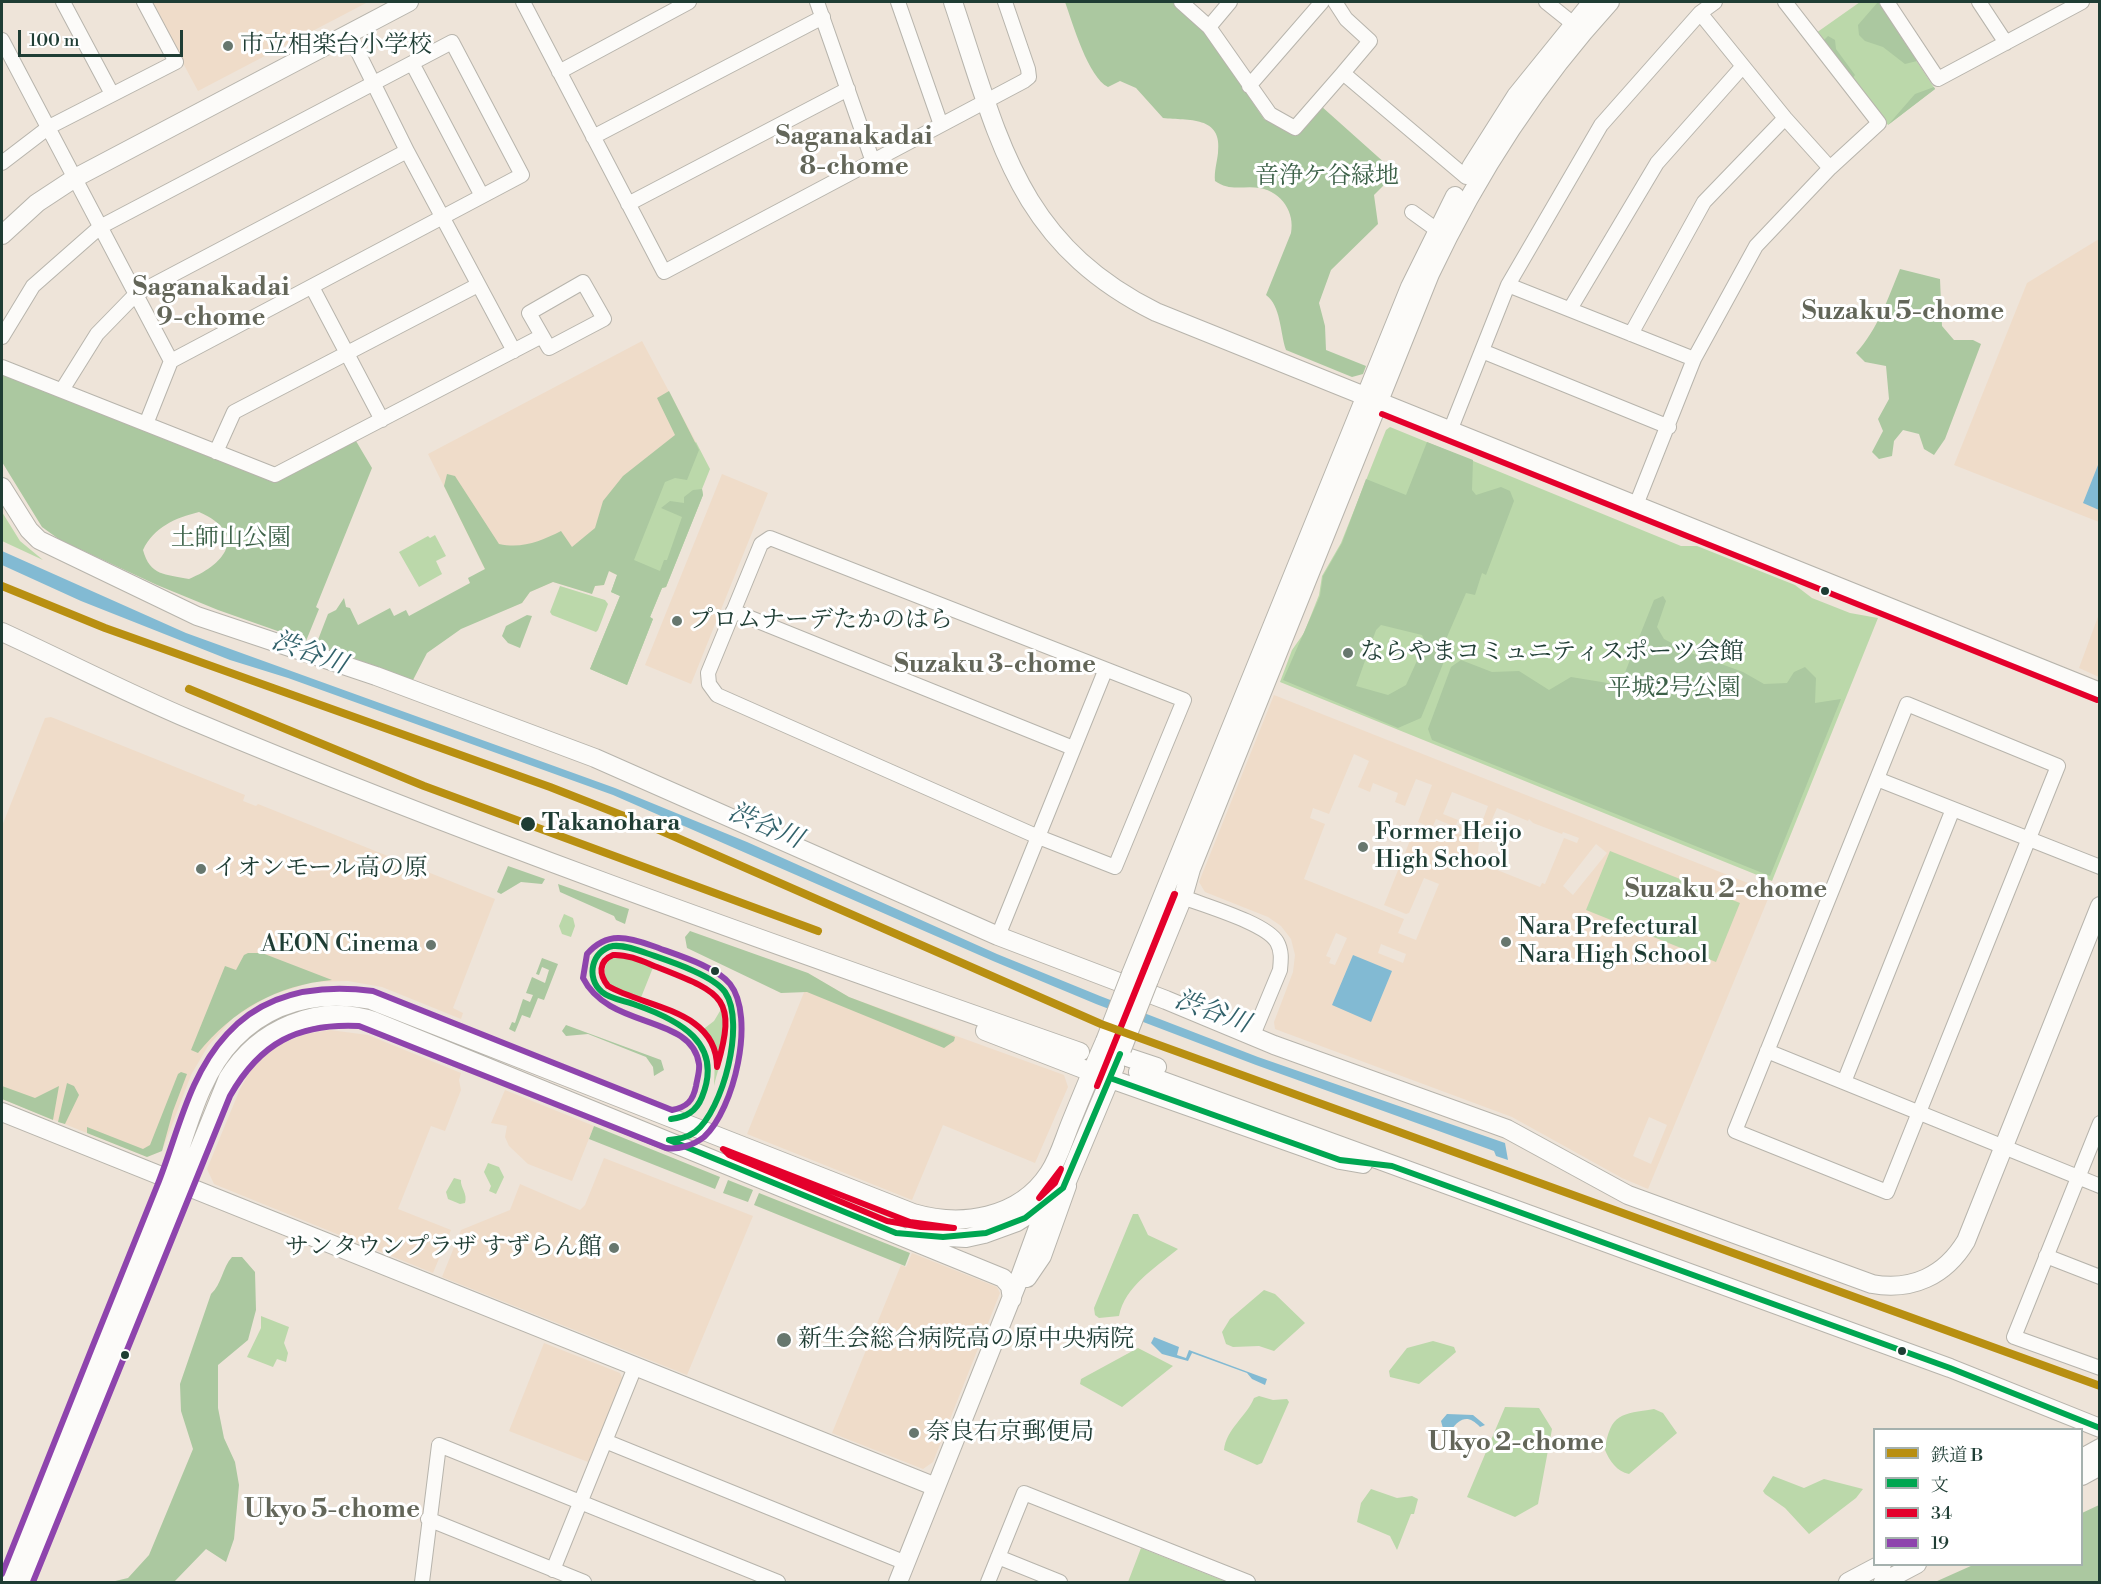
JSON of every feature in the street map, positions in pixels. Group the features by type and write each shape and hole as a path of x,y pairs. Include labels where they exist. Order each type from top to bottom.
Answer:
{"street":[{"path":"63,2 112,94"},
{"path":"2,163 49,127 176,62 144,2"},
{"path":"2,235 37,203 75,177 409,2"},
{"path":"524,2 664,272 987,102 1029,76 1005,2"},
{"path":"560,72 689,2"},
{"path":"817,2 873,162"},
{"path":"898,2 941,125"},
{"path":"953,2 1005,154 1033,207 1062,245 1100,280 1156,312 2100,692"},
{"path":"1181,2 1209,27 1270,114 1295,128 1370,40 1346,19 1335,2"},
{"path":"1209,27 1230,2"},
{"path":"1249,86 1322,2"},
{"path":"1546,2 1577,27"},
{"path":"23,1582 176,1182 207,1079 233,1040 254,1022 278,1007 307,998 340,995 385,1004 929,1218 965,1220 1000,1212 1022,1199 1045,1179 1052,1168 1372,400 1430,274 1460,212 1498,146 1592,2"},
{"path":"1012,1299 1042,1256 1070,1176 1183,897 1191,869 1437,230 1498,121 1577,27 1610,2"},
{"path":"1450,431 1508,285 1601,125 1701,13 1714,2"},
{"path":"1636,505 1669,427 1694,359 1756,246 1830,168 1879,123 1785,2"},
{"path":"1887,2 1938,79 2074,3"},
{"path":"1979,2 2006,43"},
{"path":"1701,13 1785,118 1830,168"},
{"path":"594,137 823,17"},
{"path":"349,34 407,151 514,351"},
{"path":"2,40 7,64 49,127 171,361"},
{"path":"2,337 33,286 100,227 452,42 522,175 171,361 146,424"},
{"path":"412,63 482,196"},
{"path":"1570,309 1656,163 1743,66"},
{"path":"1343,73 1466,177"},
{"path":"628,204 848,89"},
{"path":"1631,334 1704,202 1785,118"},
{"path":"62,390 97,334 136,294 407,151"},
{"path":"1412,212 1437,230"},
{"path":"583,282 604,319 549,348 542,336 529,313 583,282"},
{"path":"216,452 231,415 478,285"},
{"path":"1508,285 1694,359"},
{"path":"312,287 382,420"},
{"path":"2,367 275,475 542,336"},
{"path":"1482,351 1669,427"},
{"path":"2,487 29,530 39,540 197,616 376,676 596,758 998,936 1253,1035 1520,1134 1628,1195 1880,1286 1916,1283 1935,1275 1952,1262 1966,1241 2100,906"},
{"path":"773,538 1105,671 1184,700 1115,867 1036,836 717,695 709,684 708,673 733,611 761,544 773,538"},
{"path":"733,611 1073,748"},
{"path":"2,632 189,719 442,822 1080,1052"},
{"path":"998,936 1036,836 1105,671"},
{"path":"1907,704 2058,766 2029,839 1887,1192 1735,1131 1907,704"},
{"path":"1877,779 2100,867"},
{"path":"1844,1082 1953,809"},
{"path":"1183,897 1265,930 1276,941 1281,959 1280,970 1253,1035"},
{"path":"812,957 885,970 1103,1045 1362,1143 1392,1166"},
{"path":"812,957 872,987 1091,1072 1340,1160 1392,1166"},
{"path":"8,1582 176,1182 228,1078 247,1054 273,1033 290,1024 314,1017 337,1014 378,1022 1003,1278 1010,1286 1012,1299"},
{"path":"1767,1051 2100,1186"},
{"path":"1138,1072 1785,1307 2100,1428"},
{"path":"2,1112 936,1487"},
{"path":"2100,1123 2014,1337 2100,1368"},
{"path":"898,1582 1012,1299 1047,1203 1052,1168"},
{"path":"896,1233 934,1238 966,1238 984,1234 1017,1222 1047,1203 1063,1188 1070,1176"},
{"path":"1022,1199 1041,1198 1047,1203 1053,1226"},
{"path":"2046,1257 2100,1277"},
{"path":"553,1570 635,1367"},
{"path":"2054,1410 2060,1428"},
{"path":"605,1441 906,1563"},
{"path":"422,1582 428,1519 440,1445 778,1582"},
{"path":"2083,1457 2100,1448"},
{"path":"2083,1475 2100,1466"},
{"path":"988,1582 1024,1493 1248,1582"},
{"path":"428,1519 584,1582"},
{"path":"998,1557 1060,1582"},
{"path":"1848,1582 1878,1566"},
{"path":"1883,1582 1913,1566"}],"shaded area":[{"name":"市立相楽台小学校","path":"150,2 368,2 198,91"},
{"path":"2099,239 2099,522 1954,465 2027,283"},
{"path":"642,341 696,442 617,575 608,571 604,585 595,586 592,594 553,582 530,592 522,603 505,610 428,454"},
{"path":"722,474 768,493 691,684 645,665"},
{"path":"2099,614 2100,677 2079,668"},
{"name":"Nara Prefectural Nara High School","path":"1274,695 1768,891 1770,894 1648,1189 1622,1178 1512,1117 1275,1029 1274,1022 1293,972 1295,955 1291,939 1281,926 1268,917 1205,892 1199,882","holes":["1354,754 1369,761 1358,787 1370,792 1373,783 1398,793 1395,802 1405,806 1416,779 1432,785 1418,822 1432,828 1436,819 1480,837 1482,833 1485,835 1497,808 1562,834 1563,832 1579,838 1577,843 1564,838 1545,884 1542,883 1540,887 1477,862 1479,842 1438,826 1434,835 1415,828 1384,905 1406,914 1409,913 1424,878 1439,884 1416,940 1398,933 1404,919 1304,879 1325,824 1310,818 1313,808 1329,814","1452,792 1488,806 1478,833 1456,825 1458,820 1443,814","1596,844 1607,853 1573,895 1563,886","1336,933 1347,938 1335,965 1329,963 1331,958 1326,956","1381,944 1406,954 1403,963 1378,953","1649,1117 1667,1125 1651,1164 1633,1156"]},
{"path":"51,717 245,795 243,801 256,806 258,804 495,899 453,1008 463,1013 461,1019 382,987 348,981 312,982 269,996 233,1018 208,1046 191,1075 162,1151 147,1157 2,1099 2,826 45,718"},
{"path":"811,975 849,997 1064,1075 1068,1087 1035,1163 943,1125 912,1200 747,1134"},
{"path":"330,1030 368,1035 461,1073 459,1080 461,1090 445,1131 431,1126 398,1209 451,1230 433,1273 214,1184 207,1169 240,1089 254,1064 265,1053 288,1041 305,1034"},
{"path":"505,1090 594,1126 572,1181 528,1164 509,1146 505,1137 507,1126 491,1123"},
{"name":"サンタウンプラザ すずらん館","path":"604,1158 753,1216 687,1375 442,1277 461,1230 510,1210 520,1184 580,1210 585,1205"},
{"path":"912,1253 997,1287 1000,1293 933,1462 923,1469 832,1433 901,1265 906,1267"},
{"path":"544,1343 620,1373 623,1380 588,1462 509,1431"}],"green space":[{"name":"音浄ケ谷緑地","path":"1065,2 1173,2 1203,29 1264,119 1296,135 1321,106 1396,173 1374,195 1378,224 1331,270 1319,303 1325,326 1326,350 1366,366 1363,374 1352,377 1286,350 1275,306 1266,295 1291,233 1289,211 1281,199 1268,190 1226,186 1215,181 1218,141 1215,132 1209,126 1193,120 1163,118 1136,88 1120,81 1108,87 1101,81 1094,73 1082,49"},
{"path":"1860,2 1878,2 1935,89 1888,125 1816,33"},
{"path":"1878,2 1917,61 1905,64 1883,47 1865,41 1859,35 1858,25"},
{"path":"1828,36 1835,40 1836,49 1855,75 1852,79 1823,41"},
{"path":"1934,87 1935,89 1888,125 1915,94"},
{"path":"1900,269 1940,279 1942,326 1954,340 1973,340 1981,344 1945,439 1934,455 1924,449 1919,434 1903,430 1894,441 1892,456 1879,459 1872,452 1883,431 1878,419 1889,399 1886,366 1865,362 1856,353 1876,324"},
{"name":"土師山公園","path":"2,372 277,481 356,441 372,468 316,607 319,609 306,641 218,610 157,585 60,540 42,527 2,462","holes":["199,512 214,520 223,529 227,538 227,547 214,565 203,572 189,579 166,574 154,569 146,559 143,550 159,529 182,517"]},
{"path":"669,391 699,450 687,480 675,478 665,482 634,560 660,571 664,560 667,560 682,517 661,508 670,501 684,503 684,497 693,490 702,489 703,495 666,587 662,588 650,617 653,619 627,685 590,669 620,596 611,592 617,575 609,571 604,585 595,586 592,594 553,582 530,592 522,603 461,629 427,653 413,680 316,645 328,614 336,610 344,598 346,607 350,608 358,625 390,608 394,616 406,610 409,616 470,583 468,578 485,569 444,486 447,474 455,476 499,544 524,545 561,531 572,547 595,528 603,501 623,476 675,435 657,398"},
{"name":"平城2号公園","path":"1390,427 1681,546 1697,546 1795,585 1812,598 1850,613 1878,618 1772,881 1280,682 1292,650 1304,633 1319,595 1322,576 1341,543 1386,430"},
{"path":"696,442 710,469 702,489 703,495 666,587 662,588 650,617 653,619 627,685 590,669 620,596 611,592 652,481"},
{"path":"1427,442 1473,460 1472,490 1476,495 1501,487 1510,491 1514,501 1486,575 1482,573 1475,595 1466,593 1447,637 1445,659 1421,718 1398,728 1283,680 1320,596 1323,576 1342,543 1366,479 1406,495","holes":["1381,625 1422,635 1425,643 1406,685 1388,695 1356,686 1376,630"]},
{"path":"2,512 20,541 43,560 2,541"},
{"path":"435,535 446,556 436,561 442,574 419,587 399,552 428,536 430,538"},
{"path":"560,586 605,600 608,604 596,632 552,615 550,612"},
{"path":"1663,596 1666,601 1657,627 1664,639 1691,653 1743,672 1764,684 1787,683 1794,672 1805,667 1816,678 1815,703 1841,699 1770,876 1432,740 1428,729 1451,667 1461,660 1492,672 1519,671 1549,690 1571,677 1620,685 1654,600"},
{"path":"527,615 532,616 520,648 508,643 502,636 506,626"},
{"path":"1610,851 1740,903 1716,962 1586,910"},
{"path":"508,866 545,879 542,884 521,882 501,894 497,892"},
{"path":"558,884 629,909 625,924 616,920 614,916 560,892"},
{"path":"564,914 573,918 575,926 571,937 562,934 559,926"},
{"path":"690,931 808,973 849,997 955,1037 954,1041 944,1048 807,992 781,993 687,948 685,937"},
{"path":"262,953 332,980 293,987 258,1002 226,1024 198,1053 191,1050 225,966 236,970 244,955"},
{"path":"619,953 654,965 640,1000 607,985 606,966"},
{"path":"542,958 558,964 544,1000 538,998 530,1018 522,1015 515,1032 509,1029 512,1022 515,1023 523,999 530,1002 533,995 526,993 532,977 545,983 549,970 542,967 539,975 536,974"},
{"path":"723,1006 727,1013 727,1033 714,1086 715,1064 712,1050 701,1031 714,1021"},
{"path":"566,1025 661,1060 664,1070 654,1076 653,1067 646,1057 588,1034 566,1036 562,1031"},
{"path":"181,1072 187,1074 173,1111 162,1151 147,1157 87,1133 87,1127 143,1149 150,1145 178,1074"},
{"path":"67,1083 74,1086 79,1095 65,1124 58,1122"},
{"path":"2,1086 35,1098 59,1086 53,1120 2,1099"},
{"path":"594,1126 720,1177 715,1189 589,1139"},
{"path":"488,1163 499,1167 504,1177 496,1194 489,1191 491,1186 484,1172"},
{"path":"454,1178 461,1180 466,1197 465,1203 460,1204 448,1199 446,1192"},
{"path":"728,1180 753,1190 748,1202 723,1193"},
{"path":"759,1193 910,1253 905,1266 754,1205"},
{"path":"1133,1214 1138,1214 1148,1235 1178,1249 1134,1287 1122,1305 1119,1316 1099,1318 1095,1315 1094,1308"},
{"path":"232,1257 242,1257 255,1272 256,1310 248,1340 218,1365 218,1408 224,1438 235,1462 239,1485 234,1539 226,1562 206,1549 174,1582 111,1582 128,1578 149,1555 193,1449 181,1411 180,1384 211,1294 218,1286"},
{"path":"1264,1290 1275,1294 1305,1323 1274,1351 1259,1346 1233,1347 1226,1344 1222,1332 1230,1319"},
{"path":"261,1316 289,1327 284,1343 288,1353 286,1362 277,1359 273,1367 247,1357 261,1328"},
{"path":"1433,1341 1454,1347 1456,1352 1419,1384 1390,1377 1389,1371 1407,1348"},
{"path":"1138,1348 1173,1366 1122,1407 1080,1384 1081,1379"},
{"path":"1259,1396 1273,1400 1287,1399 1289,1402 1262,1463 1257,1465 1224,1450 1233,1429 1254,1398"},
{"path":"1505,1407 1539,1408 1552,1429 1538,1504 1515,1517 1467,1497"},
{"path":"1654,1409 1663,1413 1677,1433 1629,1474 1625,1473 1614,1465 1605,1450 1610,1429 1619,1417"},
{"path":"1773,1476 1804,1488 1824,1479 1863,1489 1856,1498 1809,1534 1785,1508 1763,1491"},
{"path":"1371,1489 1397,1498 1412,1496 1418,1499 1414,1514 1411,1514 1397,1550 1390,1536 1357,1522 1361,1503"},
{"path":"2099,1505 2099,1582 1935,1582 1971,1566 2083,1566 2083,1513"},
{"path":"1141,1548 1227,1582 1128,1582"}],"water":[{"path":"2098,465 2100,466 2099,510 2083,503"},
{"path":"2,551 186,633 615,788 747,842 997,954 1100,996 1258,1057 1505,1143 1508,1160 1496,1156 1494,1151 1096,1004 613,795 288,678 230,660 81,601 2,565"},
{"path":"1353,955 1392,971 1371,1022 1332,1005"},
{"path":"1154,1337 1179,1347 1177,1355 1186,1358 1189,1350 1267,1379 1265,1385 1252,1379 1247,1373 1192,1353 1188,1361 1162,1354 1151,1343"},
{"path":"1447,1414 1473,1415 1485,1425 1480,1427 1472,1420 1464,1419 1451,1430 1444,1432 1441,1421"}],"rail line":[{"name":"B","path":"2,586 105,628 550,787 657,829 1101,1024 2100,1386"},
{"name":"B","path":"189,689 424,786 818,931"}],"transit line":[{"name":"34","path":"1382,414 2097,700"},
{"name":"34","path":"1174,894 1175,894 1097,1086 1174,894"},
{"name":"19","path":"2,1574 157,1186 193,1087 214,1050 242,1020 258,1009 294,994 333,989 373,991 672,1110 682,1107 691,1099 695,1091 699,1064 693,1048 682,1037 629,1015 595,995 583,978 587,954 602,942 610,939 635,940 705,966 730,984 738,999 741,1018 738,1063 732,1085 715,1124 700,1140 681,1148 666,1148 359,1026 317,1028 299,1033 283,1040 254,1062 230,1096 33,1582"},
{"name":"文","path":"669,1140 686,1137 695,1132 705,1121 714,1105 722,1086 732,1044 731,1006 725,992 719,986 690,969 631,948 613,946 600,953 593,965 592,972 597,986 609,996 652,1011 682,1026 702,1048 707,1062 707,1078 697,1106 690,1113 671,1119"},
{"name":"34","path":"613,955 632,958 683,977 711,993 720,1002 724,1012 725,1026 717,1067 714,1048 705,1033 693,1022 677,1013 608,986 601,969 605,961 613,955"},
{"name":"文","path":"669,1140 896,1233 943,1237 986,1233 1025,1218 1063,1188 1120,1054"},
{"name":"文","path":"1110,1078 1340,1160 1392,1166 1950,1368 2100,1428"},
{"name":"34","path":"723,1149 910,1222 954,1228 921,1227 887,1221 729,1155 723,1149"},
{"name":"34","path":"1061,1169 1055,1183 1039,1198 1061,1169"}],"place":[{"name":"市立相楽台小学校","path":"228,46"},
{"name":"プロムナーデたかのはら","path":"677,621"},
{"name":"ならやまコミュニティスポーツ会館","path":"1348,653"},
{"name":"Takanohara","path":"528,824"},
{"name":"Former Heijo High School","path":"1363,847"},
{"name":"イオンモール高の原","path":"201,869"},
{"name":"Nara Prefectural Nara High School","path":"1506,942"},
{"name":"AEON Cinema","path":"431,945"},
{"name":"サンタウンプラザ すずらん館","path":"614,1248"},
{"name":"新生会総合病院高の原中央病院","path":"784,1340"},
{"name":"奈良右京郵便局","path":"914,1433"}],"district":[{"name":"Saganakadai 8-chome","path":"854,153"},
{"name":"Saganakadai 9-chome","path":"211,304"},
{"name":"Suzaku 5-chome","path":"1903,313"},
{"name":"Suzaku 3-chome","path":"995,666"},
{"name":"Suzaku 2-chome","path":"1726,891"},
{"name":"Ukyo 2-chome","path":"1516,1444"},
{"name":"Ukyo 5-chome","path":"332,1511"}],"water label":[{"name":"渋谷川","path":"309,654"},
{"name":"渋谷川","path":"765,827"},
{"name":"渋谷川","path":"1212,1013"}]}
